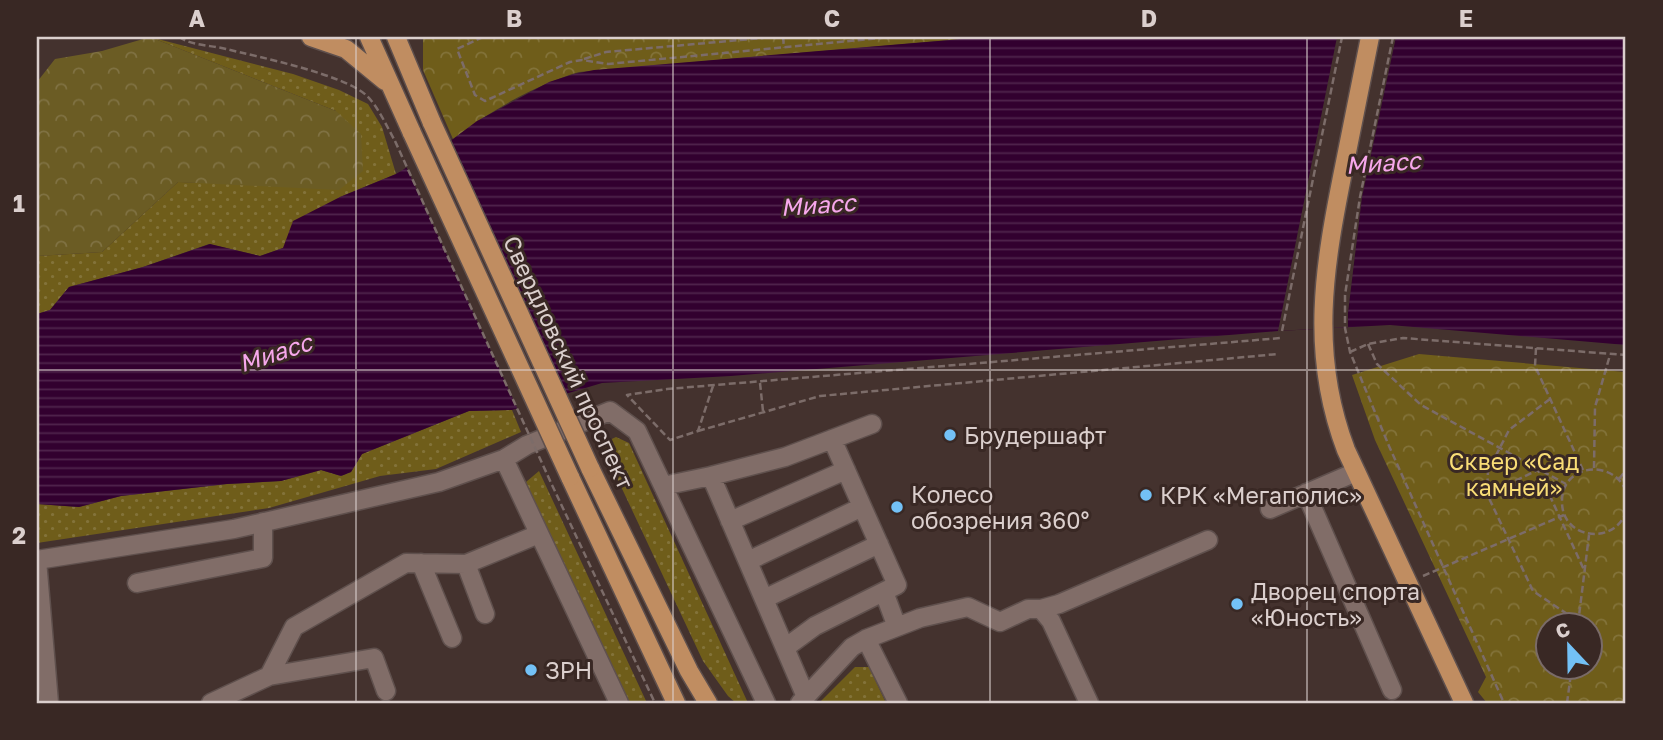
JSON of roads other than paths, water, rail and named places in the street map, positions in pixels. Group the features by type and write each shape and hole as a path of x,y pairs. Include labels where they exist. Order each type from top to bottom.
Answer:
{"main road":[{"path":"311,37 346,49 391,86"},
{"name":"Свердловский проспект","path":"369,37 676,703"},
{"path":"1370,37 1330,232 1323,284 1327,376 1335,416 1356,472 1464,703"},
{"name":"Свердловский проспект","path":"398,38 432,123 590,468 689,671 708,703"}],"lane":[{"path":"49,703 37,560 234,529 439,482 504,459 527,445 610,411 637,431 766,703"},
{"path":"663,486 785,457 872,424"},
{"path":"785,648 815,626 897,585 832,439"},
{"path":"504,459 619,703"},
{"path":"730,521 846,470"},
{"path":"1270,509 1356,472"},
{"path":"711,476 785,648 803,700 852,647 866,639 920,618 968,607 1000,622 1028,610 1059,604 1208,540"},
{"path":"1306,493 1392,690"},
{"path":"748,561 862,508"},
{"path":"137,583 263,558 263,522"},
{"path":"269,676 294,627 406,563 466,564 540,534"},
{"path":"764,598 879,544"},
{"path":"421,563 452,638"},
{"path":"466,564 485,614"},
{"path":"884,592 897,627"},
{"path":"1041,609 1051,621 1090,703"},
{"path":"866,639 898,703"},
{"path":"211,703 269,676 374,658 386,691"}],"water":[{"name":"Миасс","path":"986,37 1626,37 1626,345 1390,325 1278,331 731,376 602,383 512,410 469,411 362,454 351,472 341,476 321,470 281,481 121,496 79,507 37,504 37,314 50,310 69,287 143,267 210,244 260,256 283,248 293,221 340,197 396,174 477,121 549,82 574,74 594,70"}],"place":[{"name":"Брудершафт","path":"950,435"},
{"name":"КРК «Мегаполис»","path":"1146,495"},
{"name":"Колесо обозрения 360°","path":"897,507"},
{"name":"Дворец спорта «Юность»","path":"1237,604"},
{"name":"ЗРН","path":"531,670"}],"park label":[{"name":"Сквер «Сад камней»","path":"1514,474"}]}
